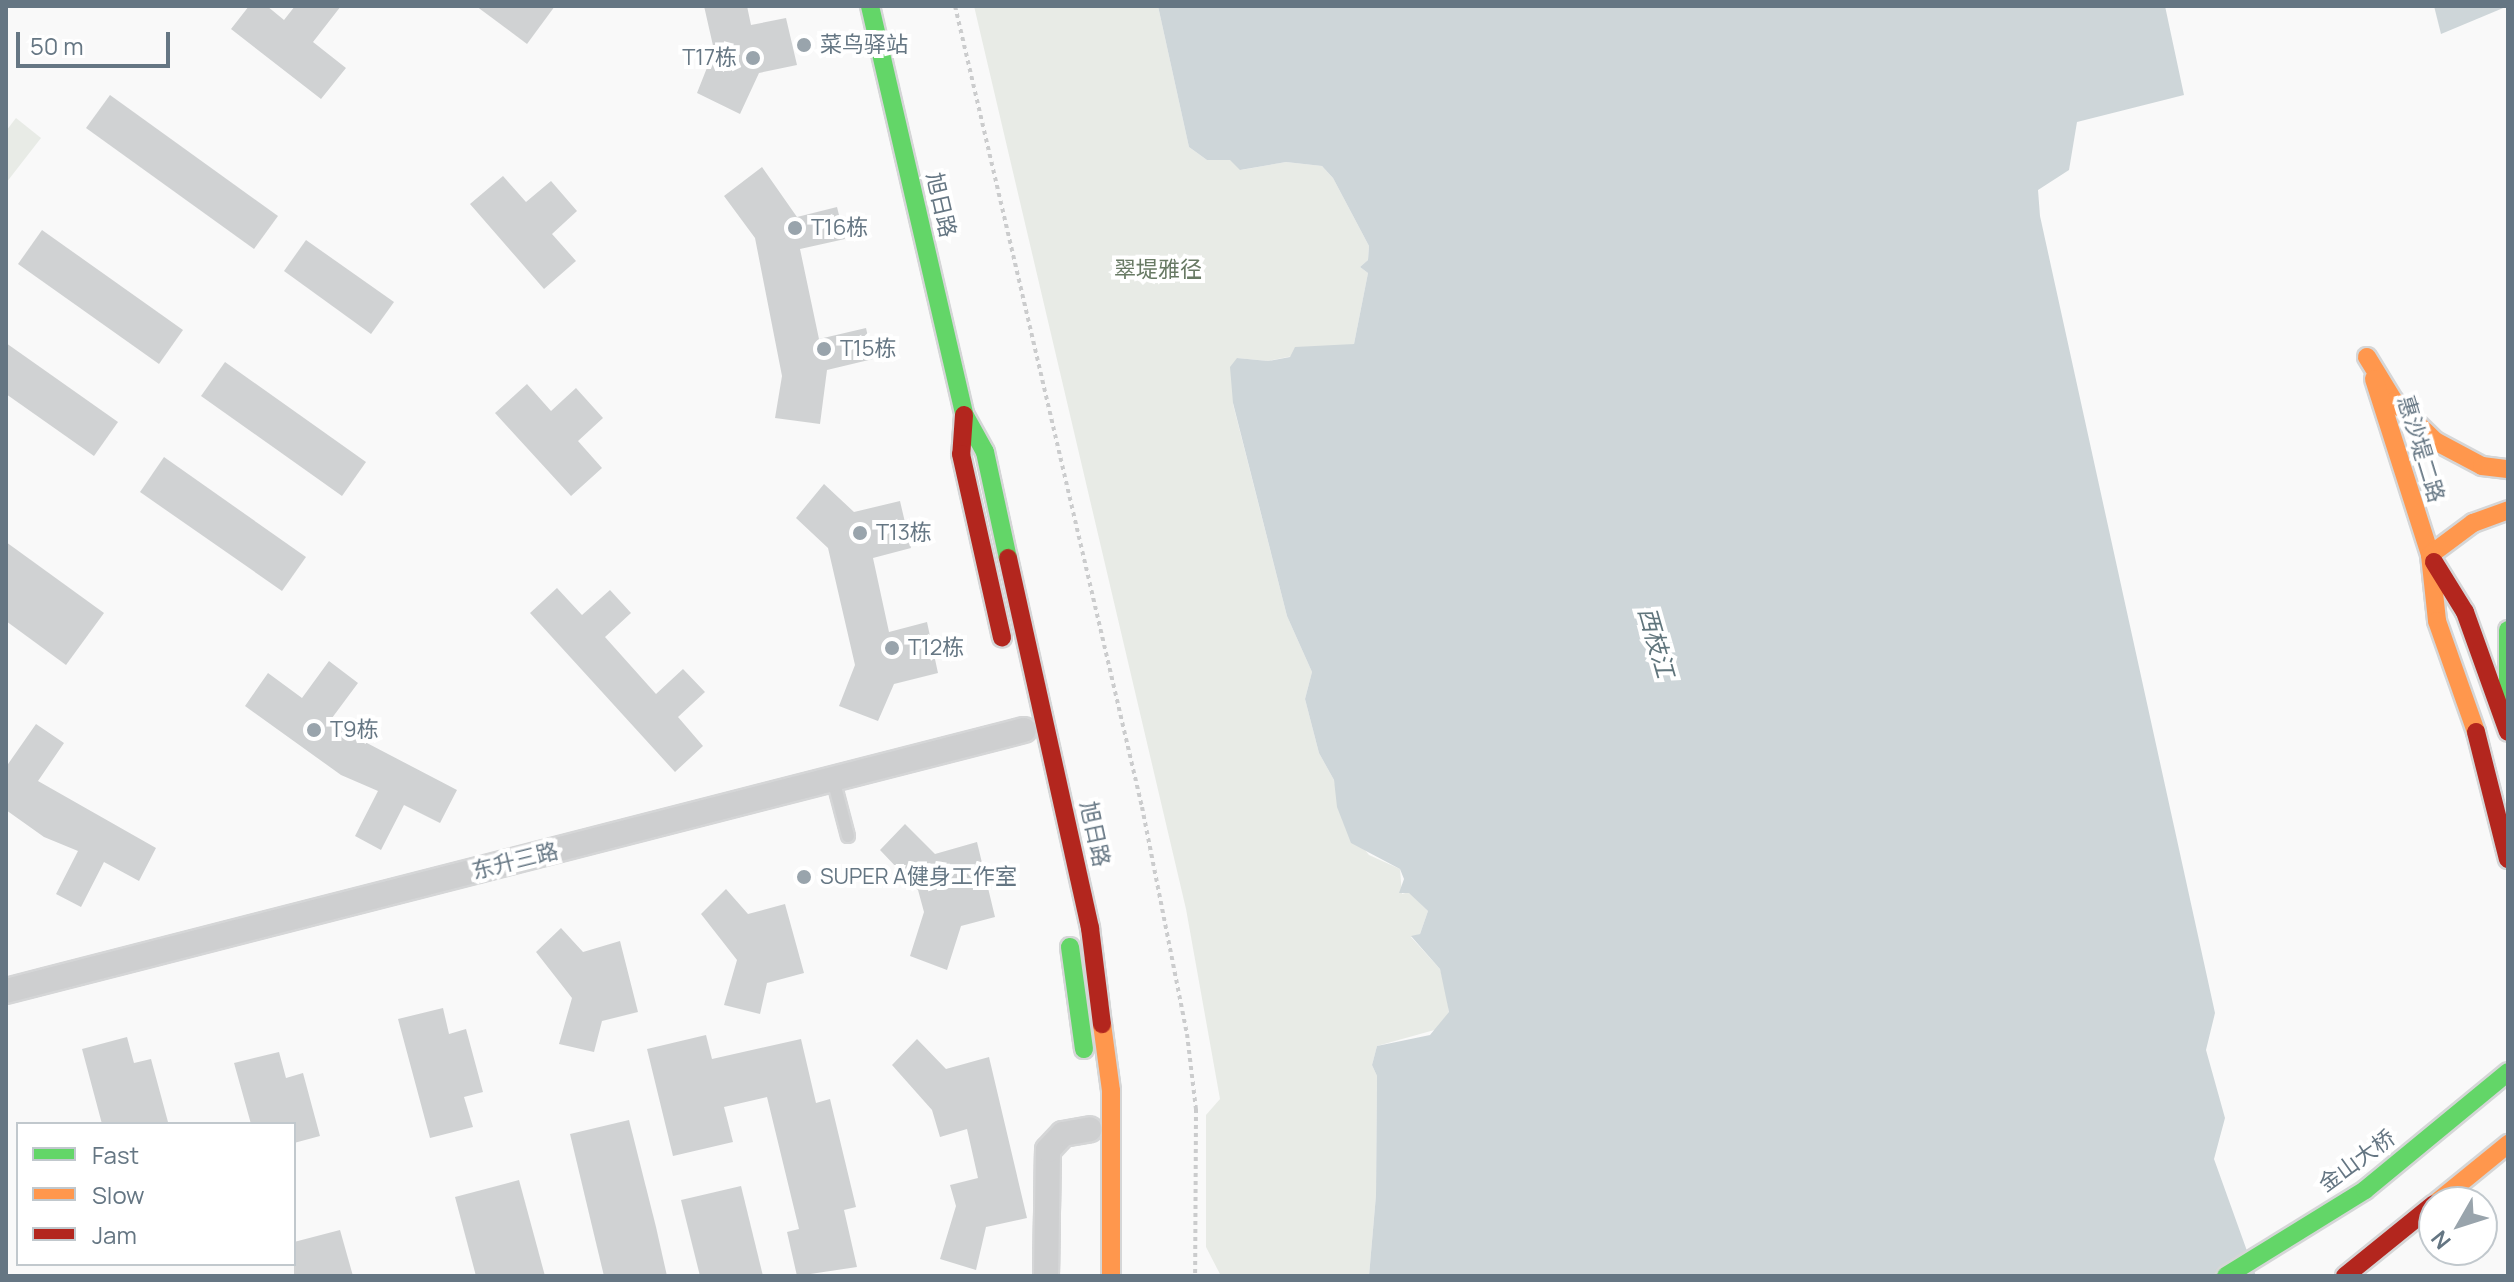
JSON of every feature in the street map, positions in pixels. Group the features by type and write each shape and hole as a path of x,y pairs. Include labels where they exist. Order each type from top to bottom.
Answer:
{"main road":[{"name":"旭日路","path":"870,6 964,414 985,452 1100,983 1114,1160 1111,1276"},
{"name":"惠沙堤二路","path":"2508,469 2482,466 2435,441 2394,401 2367,357 2430,555 2437,621 2485,758 2508,859"},
{"name":"旭日路","path":"964,414 961,454 1006,654"},
{"path":"2430,555 2473,523 2508,510"},
{"path":"2430,555 2471,549"},
{"name":"惠沙堤二路","path":"2430,555 2465,612 2508,732"},
{"path":"2508,630 2508,691"},
{"path":"1067,931 1086,1073"},
{"name":"金山大桥","path":"2226,1276 2365,1190 2508,1072"},
{"path":"2456,1186 2508,1144"},
{"path":"1091,1171 1091,1201"},
{"path":"2278,1266 2365,1190"},
{"path":"2345,1276 2418,1217"}],"street":[{"name":"东升三路","path":"6,991 1024,730"},
{"path":"1046,1276 1048,1150 1063,1134 1089,1126"}],"lane":[{"path":"833,779 848,836"}],"path":[{"path":"955,6 1142,807 1187,1034 1196,1109 1195,1276"}],"green space":[{"name":"翠堤雅径","path":"974,6 1158,6 1189,147 1207,160 1230,159 1241,170 1286,162 1322,166 1333,178 1369,246 1368,260 1360,267 1368,273 1354,344 1268,361 1237,358 1233,404 1287,616 1312,672 1305,699 1319,753 1334,780 1343,822 1369,855 1400,869 1402,894 1409,892 1428,911 1420,934 1411,937 1440,969 1446,990 1449,1013 1438,1029 1377,1046 1372,1065 1377,1076 1376,1195 1369,1276 1221,1276 1206,1247 1206,1115 1220,1099 1186,909"},
{"path":"16,118 41,138 6,183 6,131"}],"water":[{"name":"西枝江","path":"1158,6 2165,6 2184,95 2077,122 2069,170 2038,190 2040,216 2215,1013 2206,1050 2225,1118 2214,1159 2256,1276 1369,1276 1376,1195 1377,1076 1372,1065 1377,1046 1430,1035 1449,1012 1440,969 1411,936 1420,934 1428,911 1409,893 1399,893 1404,879 1400,869 1351,843 1337,807 1334,780 1319,753 1305,699 1312,672 1287,616 1233,403 1230,367 1237,358 1268,361 1290,357 1295,347 1354,344 1368,273 1360,267 1368,260 1369,246 1333,178 1322,166 1286,162 1240,170 1230,160 1207,160 1189,147"},
{"path":"2434,6 2508,6 2441,34"}],"building":[{"path":"249,6 267,6 284,20 295,6 341,6 313,42 346,68 321,99 231,29"},
{"path":"476,6 555,6 527,44"},
{"name":"T17栋","path":"704,6 747,6 751,25 786,18 797,65 759,73 740,114 697,93 714,50"},
{"path":"110,95 278,216 254,249 86,128"},
{"path":"762,167 797,217 837,207 845,239 800,249 819,339 866,328 873,359 827,370 820,424 775,418 782,376 755,238 724,196"},
{"path":"503,176 526,202 551,181 577,211 552,234 576,261 544,289 470,204"},
{"path":"42,230 183,330 159,364 18,264"},
{"path":"306,240 394,302 371,334 284,271"},
{"path":"6,343 118,422 94,456 6,394"},
{"path":"225,362 366,462 342,496 201,396"},
{"path":"527,384 551,411 576,388 603,418 578,441 602,468 571,496 495,413"},
{"path":"164,457 306,557 282,591 140,492"},
{"path":"824,484 854,512 900,501 911,548 873,558 889,632 927,622 938,673 894,684 878,721 839,706 855,665 828,548 796,518"},
{"path":"6,542 104,613 66,665 6,621"},
{"path":"557,588 582,615 610,590 631,613 605,637 656,694 683,669 705,692 678,717 703,746 675,772 530,613"},
{"path":"329,661 358,683 332,718 365,742 457,790 440,823 404,805 381,850 355,836 378,791 341,775 245,706 268,673 302,698"},
{"path":"36,724 64,743 38,781 156,848 139,881 104,862 81,907 56,894 78,851 44,837 6,810 6,767"},
{"path":"905,824 935,854 977,842 995,917 961,926 947,970 910,956 924,912 918,890 880,850"},
{"path":"726,889 748,914 785,904 804,973 767,983 760,1014 724,1005 737,960 701,914"},
{"path":"561,928 583,952 620,941 638,1012 602,1021 594,1052 559,1044 572,998 536,952"},
{"path":"443,1008 449,1034 466,1029 483,1092 464,1097 473,1127 430,1138 398,1019"},
{"path":"706,1035 712,1059 801,1039 816,1103 830,1099 856,1207 844,1210 857,1267 797,1276 787,1232 799,1229 767,1097 724,1107 733,1142 673,1156 647,1049"},
{"path":"127,1037 134,1063 151,1059 168,1122 101,1122 82,1049"},
{"path":"917,1039 946,1069 989,1057 1027,1218 986,1227 976,1270 940,1259 956,1206 950,1185 978,1178 967,1129 940,1137 932,1110 892,1065"},
{"path":"279,1052 286,1078 303,1073 320,1136 296,1142 296,1122 250,1122 234,1063"},
{"path":"629,1120 667,1276 604,1276 570,1134"},
{"path":"519,1180 545,1276 476,1276 455,1197"},
{"path":"741,1186 763,1276 700,1276 681,1200"},
{"path":"340,1230 353,1276 294,1276 296,1241"}],"traffic: fast":[{"path":"870,6 964,414 985,452 1008,558"},
{"path":"2508,630 2508,691"},
{"path":"1070,947 1084,1049"},
{"path":"2226,1276 2365,1190 2508,1072"}],"traffic: slow":[{"path":"2367,357 2394,401 2435,441 2482,466 2508,469"},
{"path":"2374,379 2430,555 2437,621 2476,732"},
{"path":"2430,555 2473,523 2508,510"},
{"path":"1102,1024 1111,1091 1111,1276"},
{"path":"2457,1186 2508,1144"}],"traffic: jam":[{"path":"964,415 961,454 1002,637"},
{"path":"1008,558 1090,928 1102,1024"},
{"path":"2434,562 2465,612 2508,732"},
{"path":"2476,732 2508,859"},
{"path":"2345,1276 2418,1217"}],"place":[{"name":"菜鸟驿站","path":"804,45"},
{"name":"T17栋","path":"753,58"},
{"name":"T16栋","path":"795,228"},
{"name":"T15栋","path":"824,349"},
{"name":"T13栋","path":"860,533"},
{"name":"T12栋","path":"892,648"},
{"name":"T9栋","path":"314,730"},
{"name":"SUPER A健身工作室","path":"804,877"}]}
